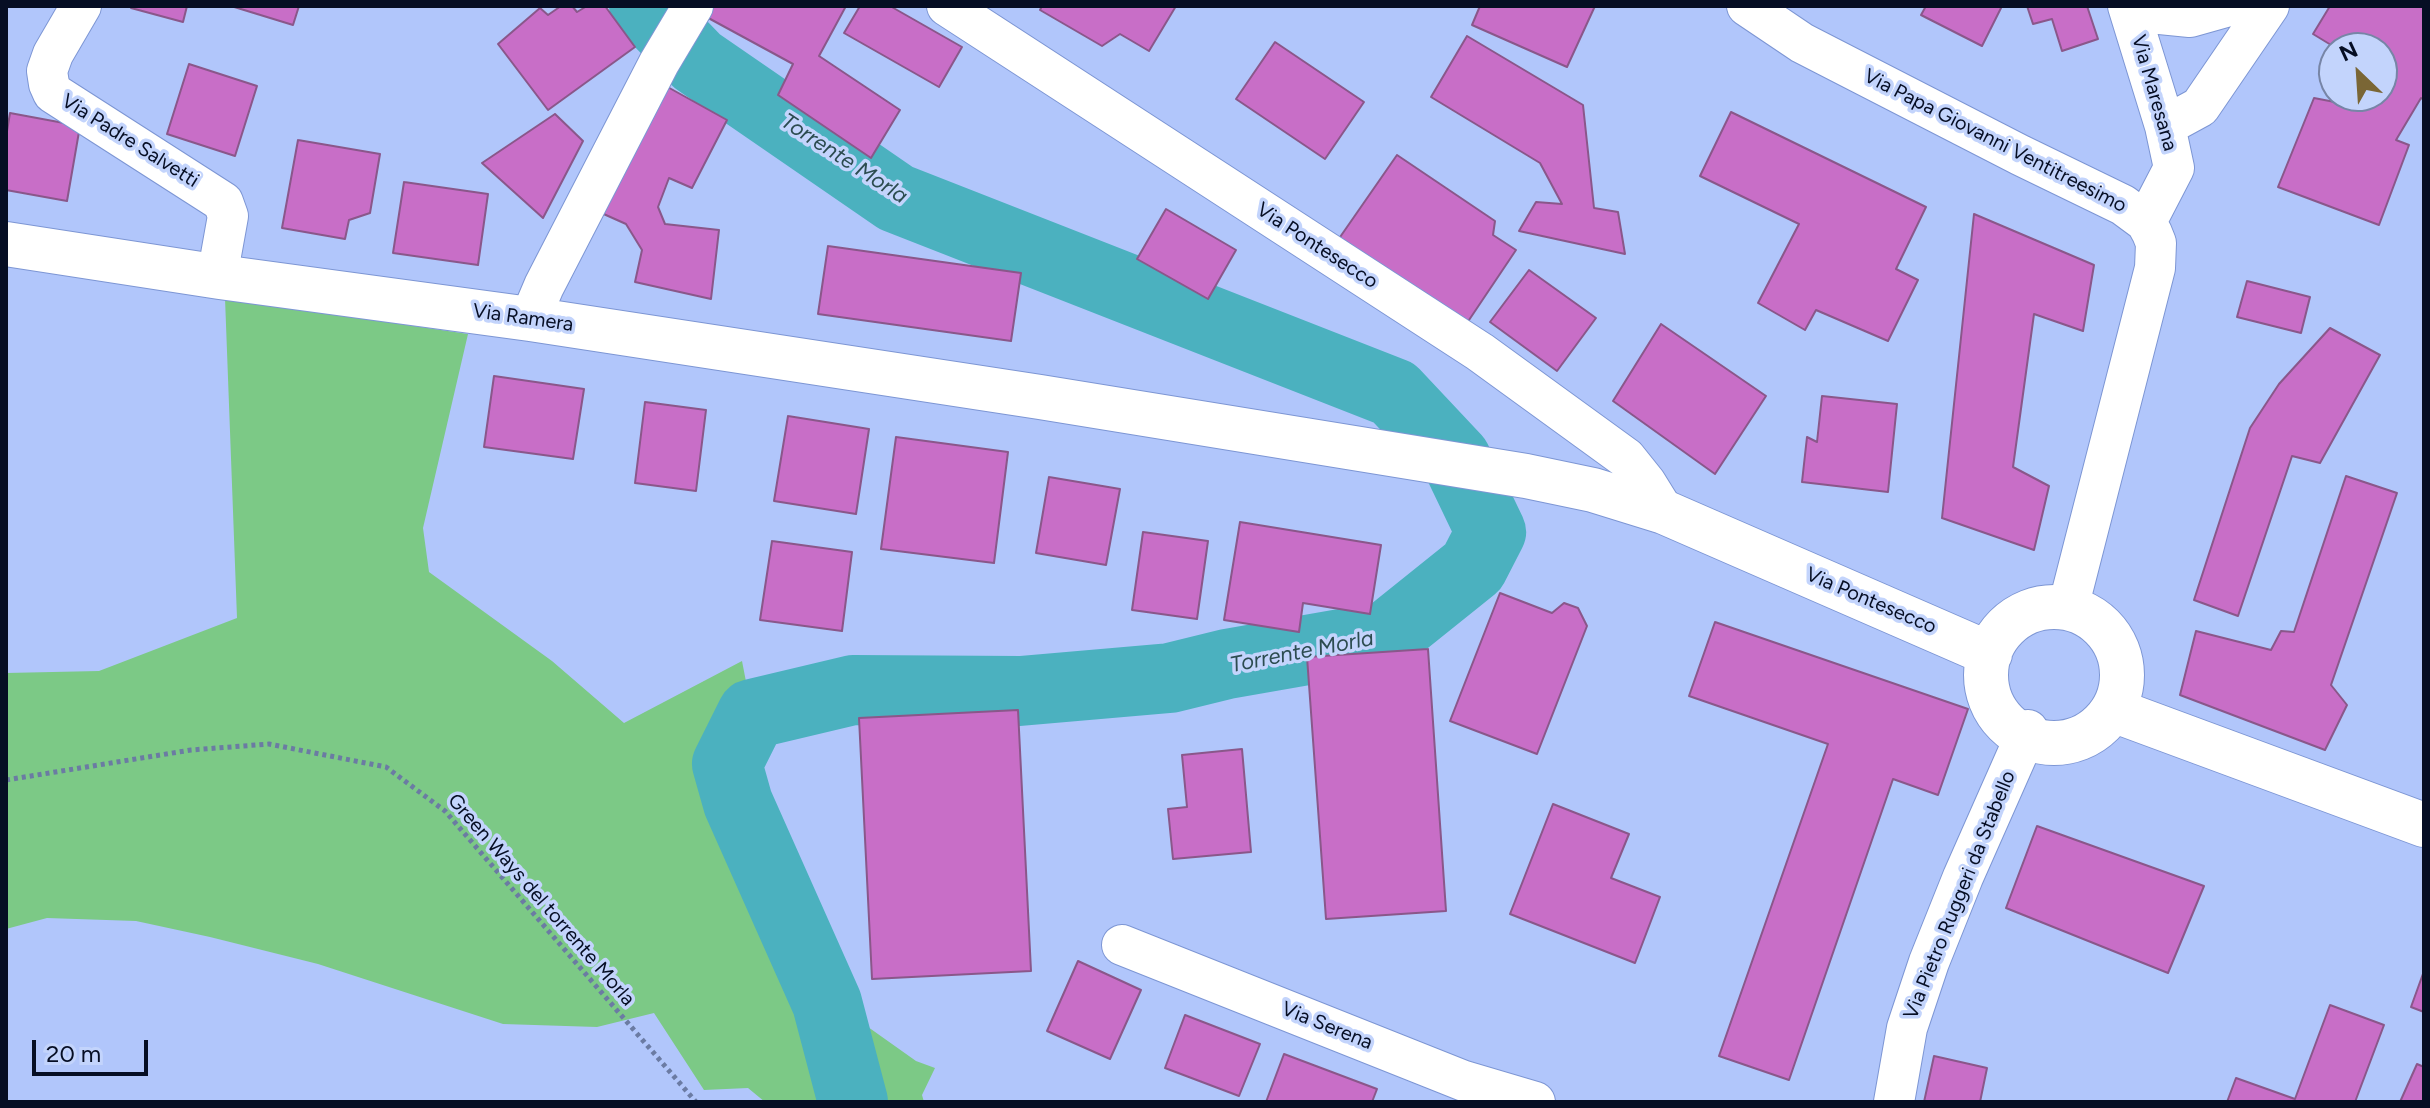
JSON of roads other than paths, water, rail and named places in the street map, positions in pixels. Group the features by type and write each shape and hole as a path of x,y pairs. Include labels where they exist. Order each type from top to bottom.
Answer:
{"main road":[{"name":"Via Ramera","path":"6,244 530,319 1040,397"},
{"name":"Via Pontesecco","path":"1040,397 1526,476 1593,490 1664,512 1990,654"},
{"path":"2068,608 2092,617 2107,630 2117,647 2122,666 2122,686 2113,710 2089,734 2070,742 2049,743 2010,728 1996,711 1987,691 1986,669 1991,647 2017,617 2035,609 2068,608"},
{"path":"2113,710 2424,825"}],"street":[{"name":"Via Padre Salvetti","path":"81,6 53,54 47,71 53,93 223,202 228,216 220,277"},
{"name":"Via Pontesecco","path":"947,6 1492,360 1626,458 1664,512"},
{"name":"Via Papa Giovanni Ventitreesimo","path":"1747,6 1802,43 2123,205 2146,222 2156,243 2155,268 2068,608"},
{"path":"2129,9 2190,17 2229,6"},
{"path":"2165,126 2200,107 2269,6"},
{"path":"530,319 659,63 691,9"},
{"name":"Via Maresana","path":"2129,9 2165,126 2174,168 2146,222"},
{"path":"2144,56 2190,17"},
{"name":"Via Pietro Ruggeri da Stabello","path":"1894,1102 1907,1028 1929,962 2027,733"},
{"name":"Via Serena","path":"1122,945 1464,1081 1535,1102"},
{"path":"1863,1102 1875,1094 1907,1028"}],"waterway":[{"name":"Torrente Morla","path":"644,6 697,61 896,198 1394,393 1456,459 1491,532 1473,567 1387,636 1227,664 1170,678 1020,691 853,690 752,714 727,764 738,803 827,1003 853,1102"}]}
